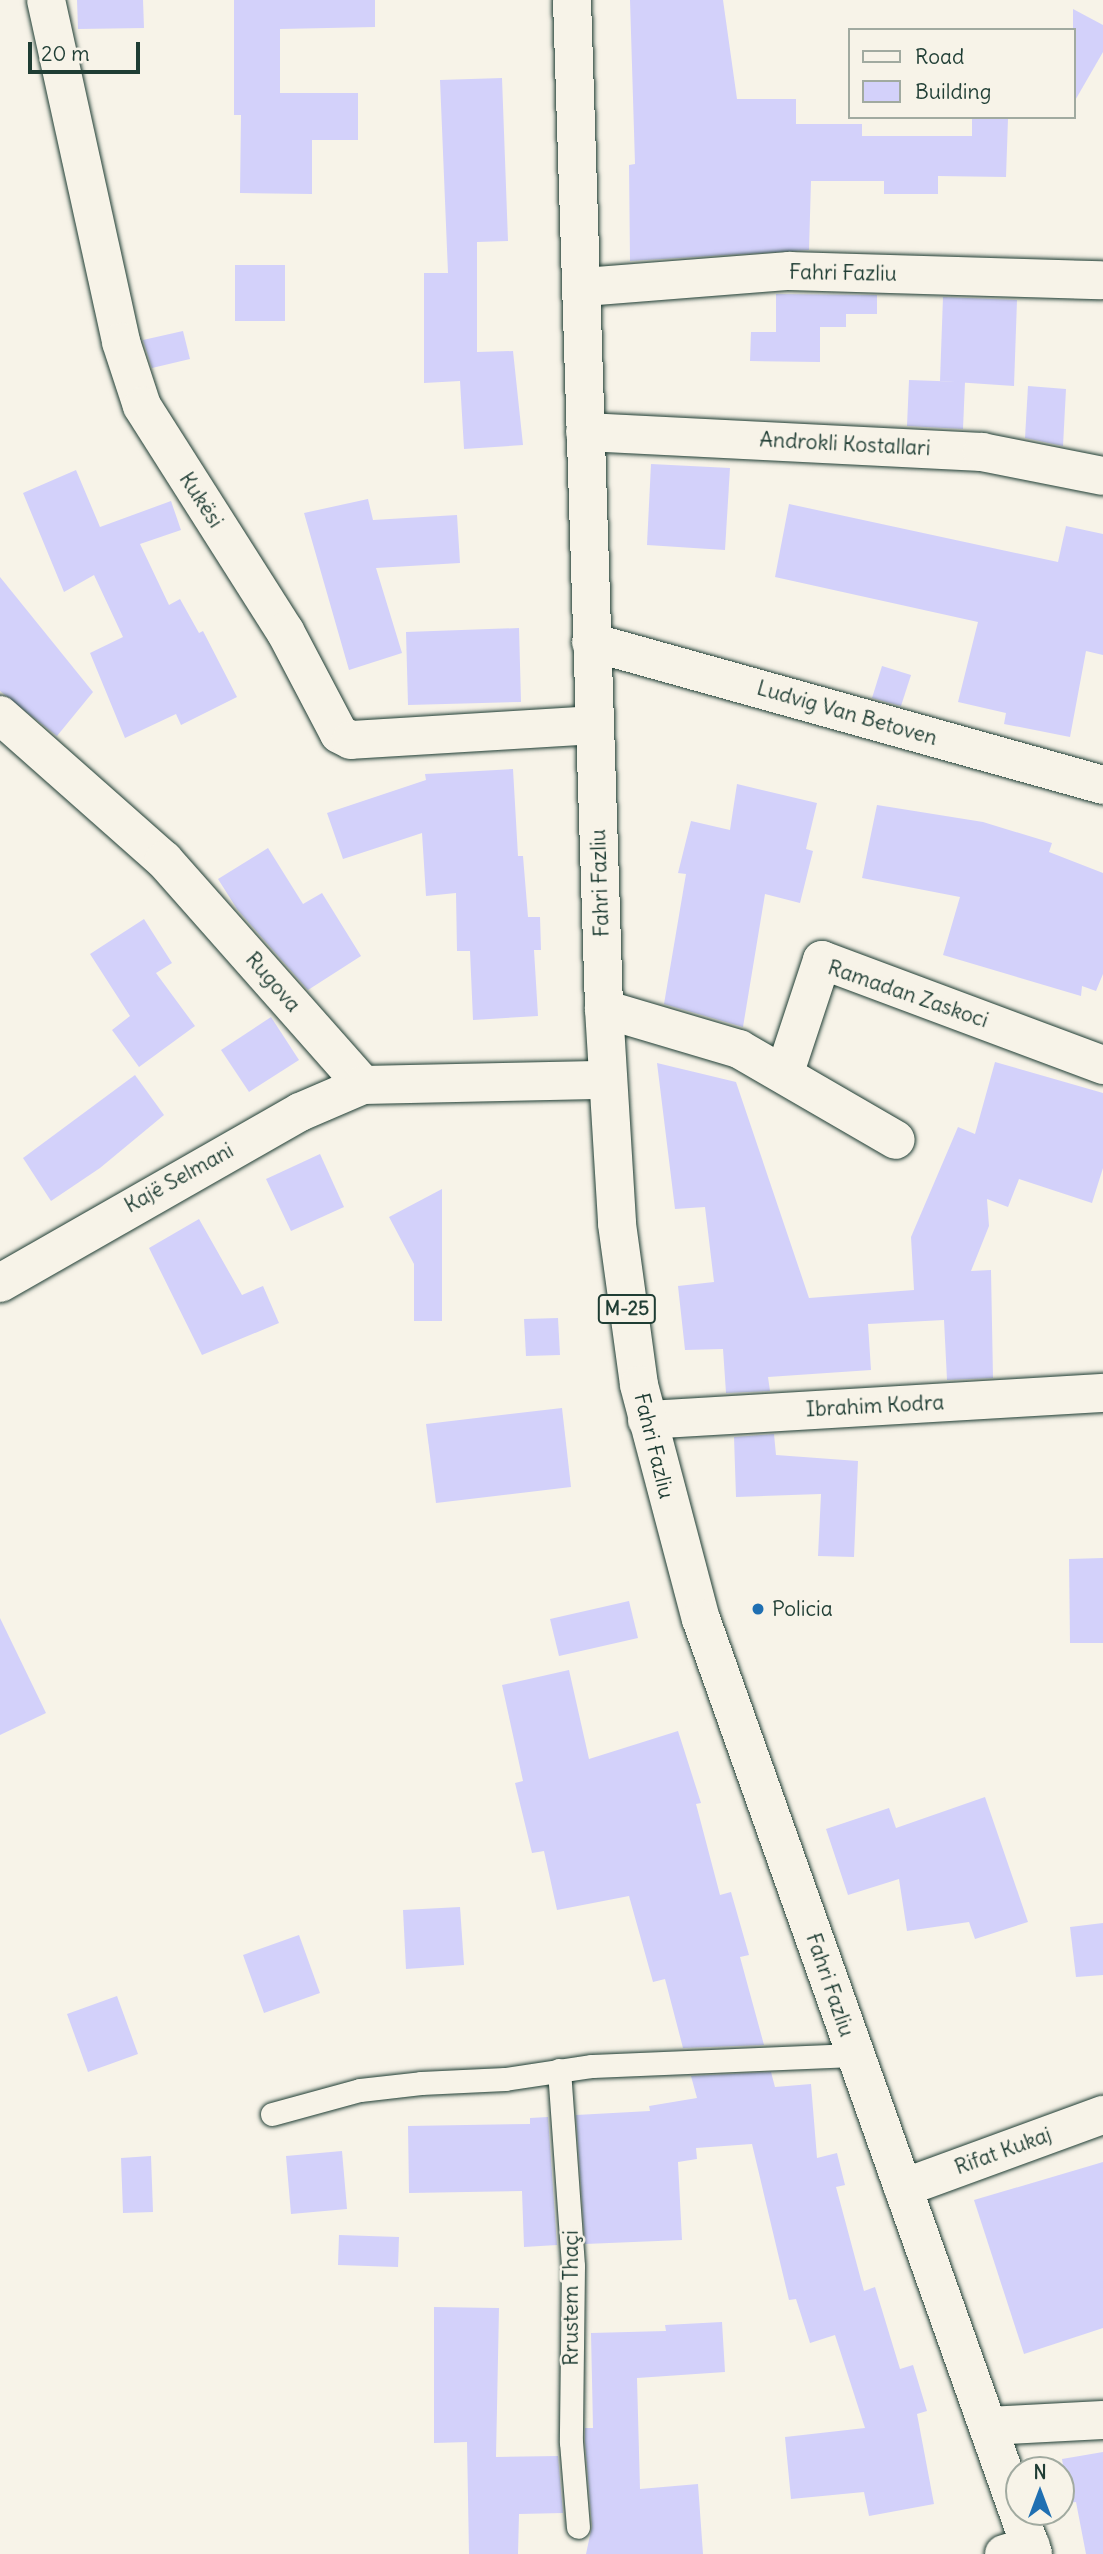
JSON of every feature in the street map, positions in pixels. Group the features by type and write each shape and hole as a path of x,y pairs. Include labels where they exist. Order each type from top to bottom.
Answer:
{"street":[{"name":"Kukësi","path":"46,0 121,342 142,406 285,631 339,734 351,740 593,725"},
{"name":"Fahri Fazliu","path":"572,0 584,287 593,725 604,1009 625,1298 648,1420 701,1619 988,2426 1023,2551"},
{"name":"Fahri Fazliu","path":"584,287 789,271 1101,280"},
{"name":"Androkli Kostallari","path":"585,432 982,452 1103,476"},
{"name":"Ludvig Van Betoven","path":"591,642 1103,785"},
{"name":"Rugova","path":"0,715 164,860 363,1085"},
{"name":"Ramadan Zaskoci","path":"785,1072 822,960 1103,1065"},
{"path":"604,1009 676,1027 739,1049 785,1072 896,1140"},
{"path":"363,1085 608,1080"},
{"name":"Kajë Selmani","path":"0,1283 300,1112 363,1085"},
{"name":"Ibrahim Kodra","path":"648,1420 1103,1393"},
{"name":"Rifat Kukaj","path":"903,2188 1103,2115"},
{"path":"988,2426 1103,2420"}],"lane":[{"path":"272,2115 360,2090 559,2070 854,2055"},
{"name":"Rrustem Thaçi","path":"559,2070 573,2266 571,2442 578,2527"}],"building":[{"path":"77,0 143,0 144,28 78,29"},
{"path":"234,0 375,0 375,27 280,29 280,93 358,93 358,140 312,140 312,194 240,193 241,115 234,115"},
{"path":"630,0 723,0 737,99 796,99 796,124 862,124 862,136 972,136 972,119 1008,119 1006,177 938,176 938,194 884,194 884,181 811,181 809,250 630,261 629,165 635,164"},
{"path":"1073,9 1103,25 1103,52 1075,101 1075,28"},
{"path":"502,78 508,241 477,242 477,352 513,351 523,445 464,449 460,381 424,383 424,273 448,273 440,80"},
{"path":"235,265 285,265 285,321 235,321"},
{"path":"776,294 877,295 877,314 846,314 846,327 820,327 820,362 750,361 751,332 776,332"},
{"path":"943,297 1017,300 1014,386 940,381"},
{"path":"183,331 190,359 152,368 143,340"},
{"path":"909,380 965,382 963,429 907,426"},
{"path":"1028,386 1066,389 1063,446 1025,438"},
{"path":"651,464 730,468 725,550 647,545"},
{"path":"76,470 100,527 171,501 181,530 140,544 169,605 180,599 199,633 203,631 237,697 181,725 176,714 125,738 90,653 123,637 94,575 64,592 23,493"},
{"path":"368,499 373,520 457,515 460,563 376,568 402,653 349,670 304,513"},
{"path":"789,504 1058,562 1066,526 1103,534 1103,655 1086,651 1070,737 1004,724 1006,713 958,702 978,622 775,577"},
{"path":"0,577 93,692 57,736 0,691"},
{"path":"519,628 521,702 408,705 406,632"},
{"path":"882,666 911,675 901,706 872,698"},
{"path":"513,769 518,856 523,856 528,917 540,917 541,950 534,950 538,1016 473,1020 470,951 457,951 456,893 426,896 422,833 343,859 327,813 426,780 425,774"},
{"path":"737,784 817,803 806,849 813,851 800,903 765,894 743,1027 664,1004 686,874 678,873 691,821 730,830"},
{"path":"877,805 983,822 1052,843 1049,852 1103,873 1103,974 1096,991 1082,986 1081,996 943,955 960,897 862,878"},
{"path":"268,848 303,904 322,893 361,956 308,990 237,909 218,879"},
{"path":"144,919 172,963 156,973 195,1026 139,1067 112,1030 130,1016 90,954"},
{"path":"271,1017 299,1060 249,1092 221,1050"},
{"path":"995,1062 1103,1093 1103,1168 1092,1203 1019,1179 1008,1207 987,1199 989,1226 971,1271 991,1270 993,1378 947,1380 944,1320 868,1324 871,1370 768,1377 770,1391 726,1393 723,1349 685,1350 678,1286 714,1282 705,1207 675,1209 657,1063 736,1082 809,1298 914,1290 911,1237 958,1127 975,1134"},
{"path":"135,1075 164,1115 100,1168 51,1201 23,1158"},
{"path":"320,1154 344,1207 291,1231 266,1179"},
{"path":"442,1189 442,1321 414,1321 414,1264 389,1217"},
{"path":"199,1219 242,1295 263,1286 279,1323 202,1355 149,1248"},
{"path":"558,1318 560,1355 526,1356 524,1319"},
{"path":"562,1408 571,1487 436,1503 426,1424"},
{"path":"774,1434 776,1455 858,1461 854,1557 818,1556 821,1494 736,1497 734,1437"},
{"path":"1103,1558 1103,1643 1070,1643 1069,1559"},
{"path":"629,1601 638,1638 559,1656 550,1619"},
{"path":"0,1618 46,1713 0,1735"},
{"path":"569,1670 589,1759 678,1731 701,1803 696,1804 720,1895 731,1892 749,1955 740,1957 764,2045 683,2048 665,1979 653,1982 629,1896 557,1910 544,1851 532,1853 515,1783 523,1781 502,1685"},
{"path":"985,1797 1028,1922 975,1939 969,1922 907,1931 899,1879 848,1895 826,1829 889,1808 896,1828"},
{"path":"460,1907 464,1965 406,1969 403,1910"},
{"path":"1103,1923 1103,1975 1076,1977 1070,1927"},
{"path":"299,1935 320,1993 264,2013 243,1955"},
{"path":"117,1996 138,2054 88,2072 67,2014"},
{"path":"771,2072 775,2087 811,2084 817,2158 837,2153 845,2185 836,2187 864,2291 875,2287 900,2369 913,2365 927,2411 917,2414 934,2504 869,2516 864,2492 791,2499 785,2437 865,2428 835,2335 810,2343 796,2299 789,2300 752,2144 696,2148 697,2159 678,2162 682,2240 585,2244 576,2115 650,2111 649,2106 697,2098 691,2076"},
{"path":"548,2117 557,2245 524,2247 522,2191 409,2193 408,2126 530,2124 530,2118"},
{"path":"342,2151 347,2209 291,2214 286,2156"},
{"path":"151,2156 153,2212 123,2213 121,2158"},
{"path":"1103,2162 1103,2328 1024,2354 974,2200"},
{"path":"339,2235 399,2237 398,2267 338,2265"},
{"path":"434,2307 499,2308 496,2457 558,2456 563,2513 519,2514 518,2554 469,2554 467,2442 434,2443"},
{"path":"722,2322 725,2372 637,2378 640,2489 698,2484 703,2554 586,2554 592,2526 585,2442 585,2428 593,2428 591,2333 666,2331 665,2325"},
{"path":"1103,2452 1103,2554 1086,2554 1075,2502 1075,2457"}],"place":[{"name":"Policia","path":"758,1609"}]}
